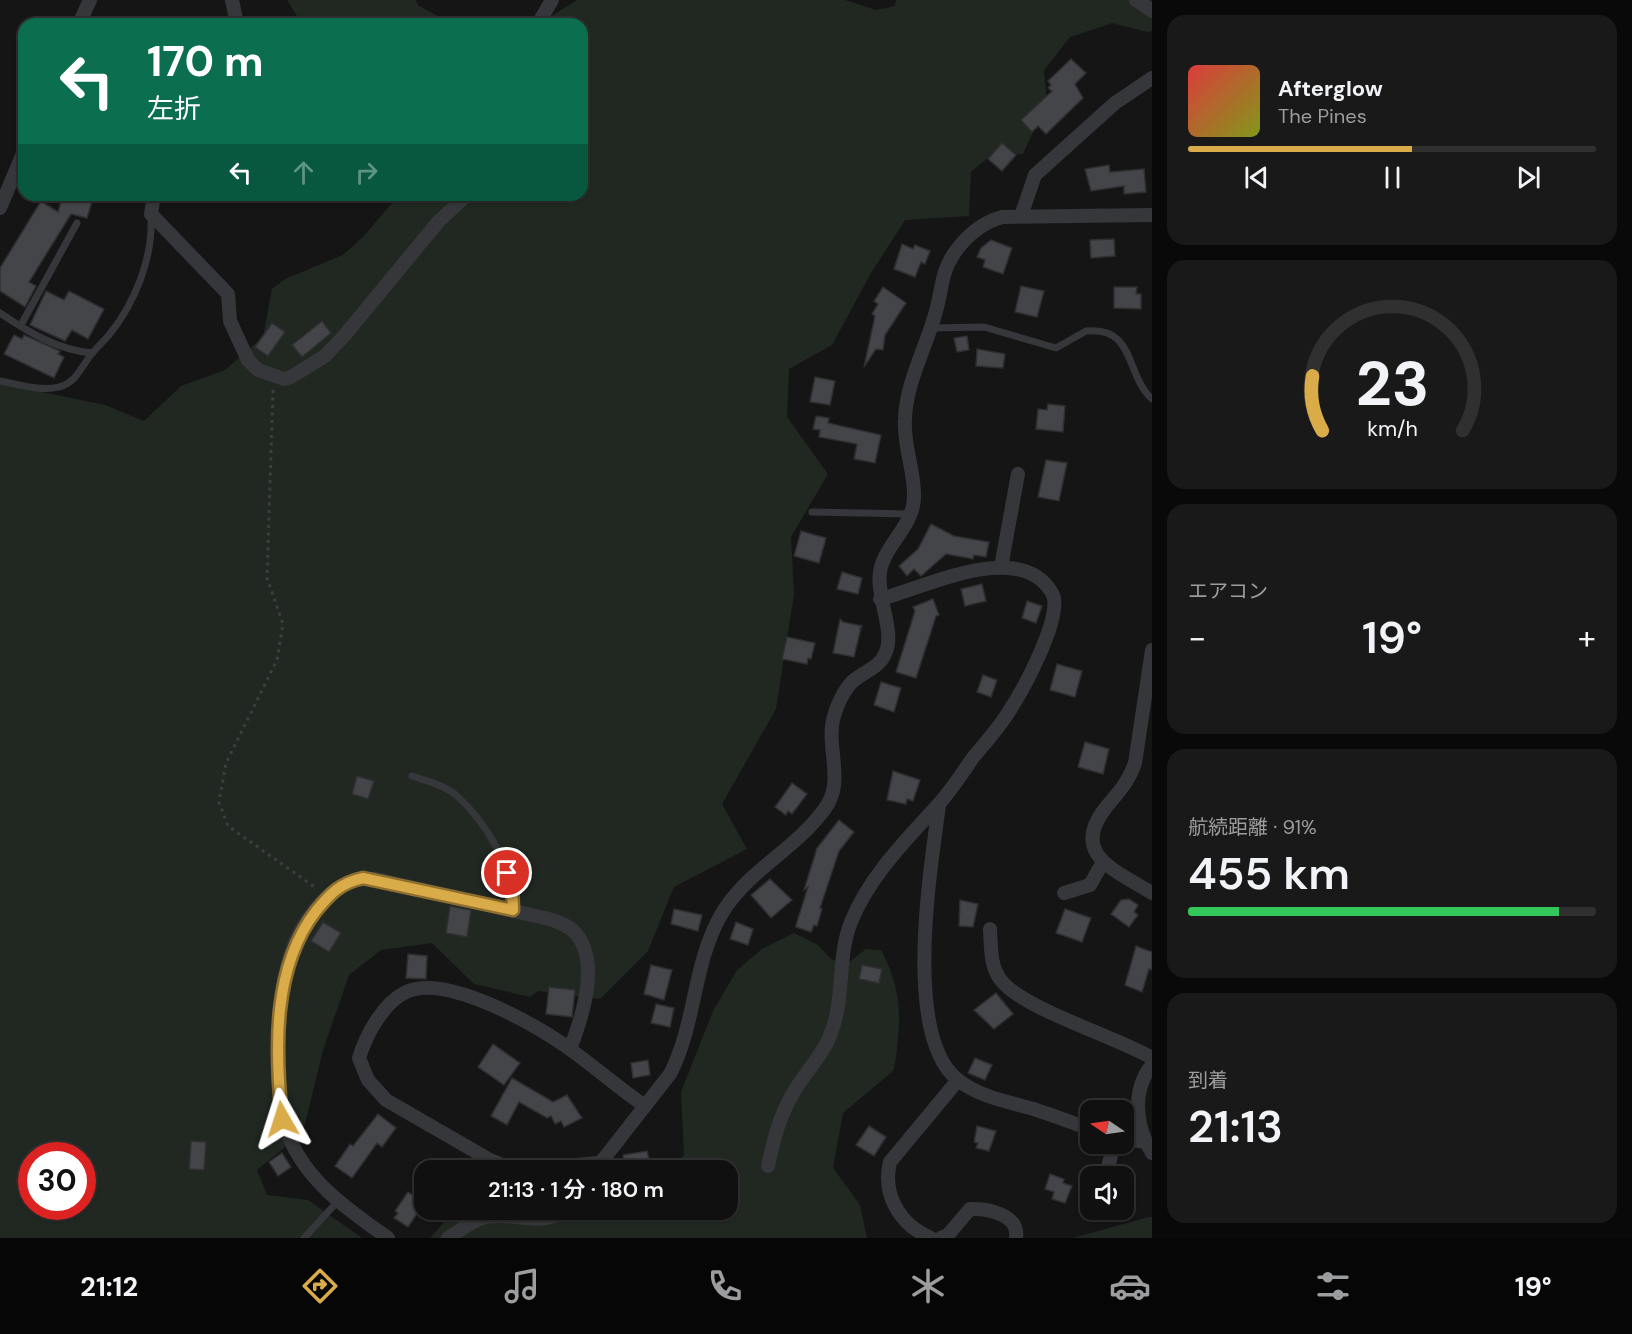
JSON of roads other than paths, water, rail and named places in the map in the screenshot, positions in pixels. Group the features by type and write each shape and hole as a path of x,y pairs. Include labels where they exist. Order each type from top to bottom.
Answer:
{"street":[{"path":"82,18 90,0"},
{"path":"232,0 236,18"},
{"path":"542,18 552,0"},
{"path":"1136,0 1152,10"},
{"path":"1022,216 1035,175 1115,103 1152,78"},
{"path":"0,208 18,165"},
{"path":"153,201 150,214 228,294 230,321 248,360 258,370 274,376 291,378 325,356 438,222 461,201"},
{"path":"602,1160 670,1074 678,1059 700,976 720,916 736,892 789,847 814,823 829,804 834,784 835,760 830,741 831,725 836,708 852,682 872,669 884,656 888,647 889,636 880,599 881,565 910,514 914,497 904,442 905,417 909,395 931,328 943,275 953,256 971,234 988,221 1002,217 1152,215"},
{"path":"1001,567 1018,474"},
{"path":"768,1166 779,1118 831,1033 840,992 845,942 860,904 907,838 939,805 1008,714 1043,644 1055,608 1054,596 1048,586 1018,570 1001,567 978,568 880,599"},
{"path":"1152,650 1140,741 1130,779 1095,821 1091,831 1095,855 1152,893"},
{"path":"939,805 925,913 925,995 939,1053 958,1080 983,1094 1080,1126"},
{"path":"1064,893 1090,885 1103,862"},
{"path":"388,1238 320,1185 301,1159 282,1119 279,1042 288,964 297,939 328,896 343,883 369,878 513,910 566,925 576,932 587,955 587,976 579,1026 570,1049"},
{"path":"990,929 994,969 1009,989 1033,1003 1152,1058"},
{"path":"490,1160 386,1100 368,1080 359,1058 371,1030 385,1011 407,992 419,989 438,989 476,999 522,1021 570,1049 645,1106"},
{"path":"1148,1147 1137,1107 1141,1089 1152,1065"},
{"path":"931,1238 919,1233 894,1206 888,1189 887,1175 890,1162 958,1080"},
{"path":"941,1238 948,1235 970,1209 977,1208 986,1208 1012,1221 1017,1232 1016,1238"},
{"path":"448,1238 480,1220"}],"lane":[{"path":"0,381 58,388 73,381 126,310 138,284 152,234 150,214"},
{"path":"21,326 77,223"},
{"path":"0,313 71,351 92,353"},
{"path":"931,328 984,327 1050,348 1064,346 1086,331 1096,330 1107,333 1123,344 1142,386 1152,399"},
{"path":"812,512 910,514"},
{"path":"412,776 454,794 486,831 512,885 513,910"},
{"path":"304,1238 338,1201"}]}
